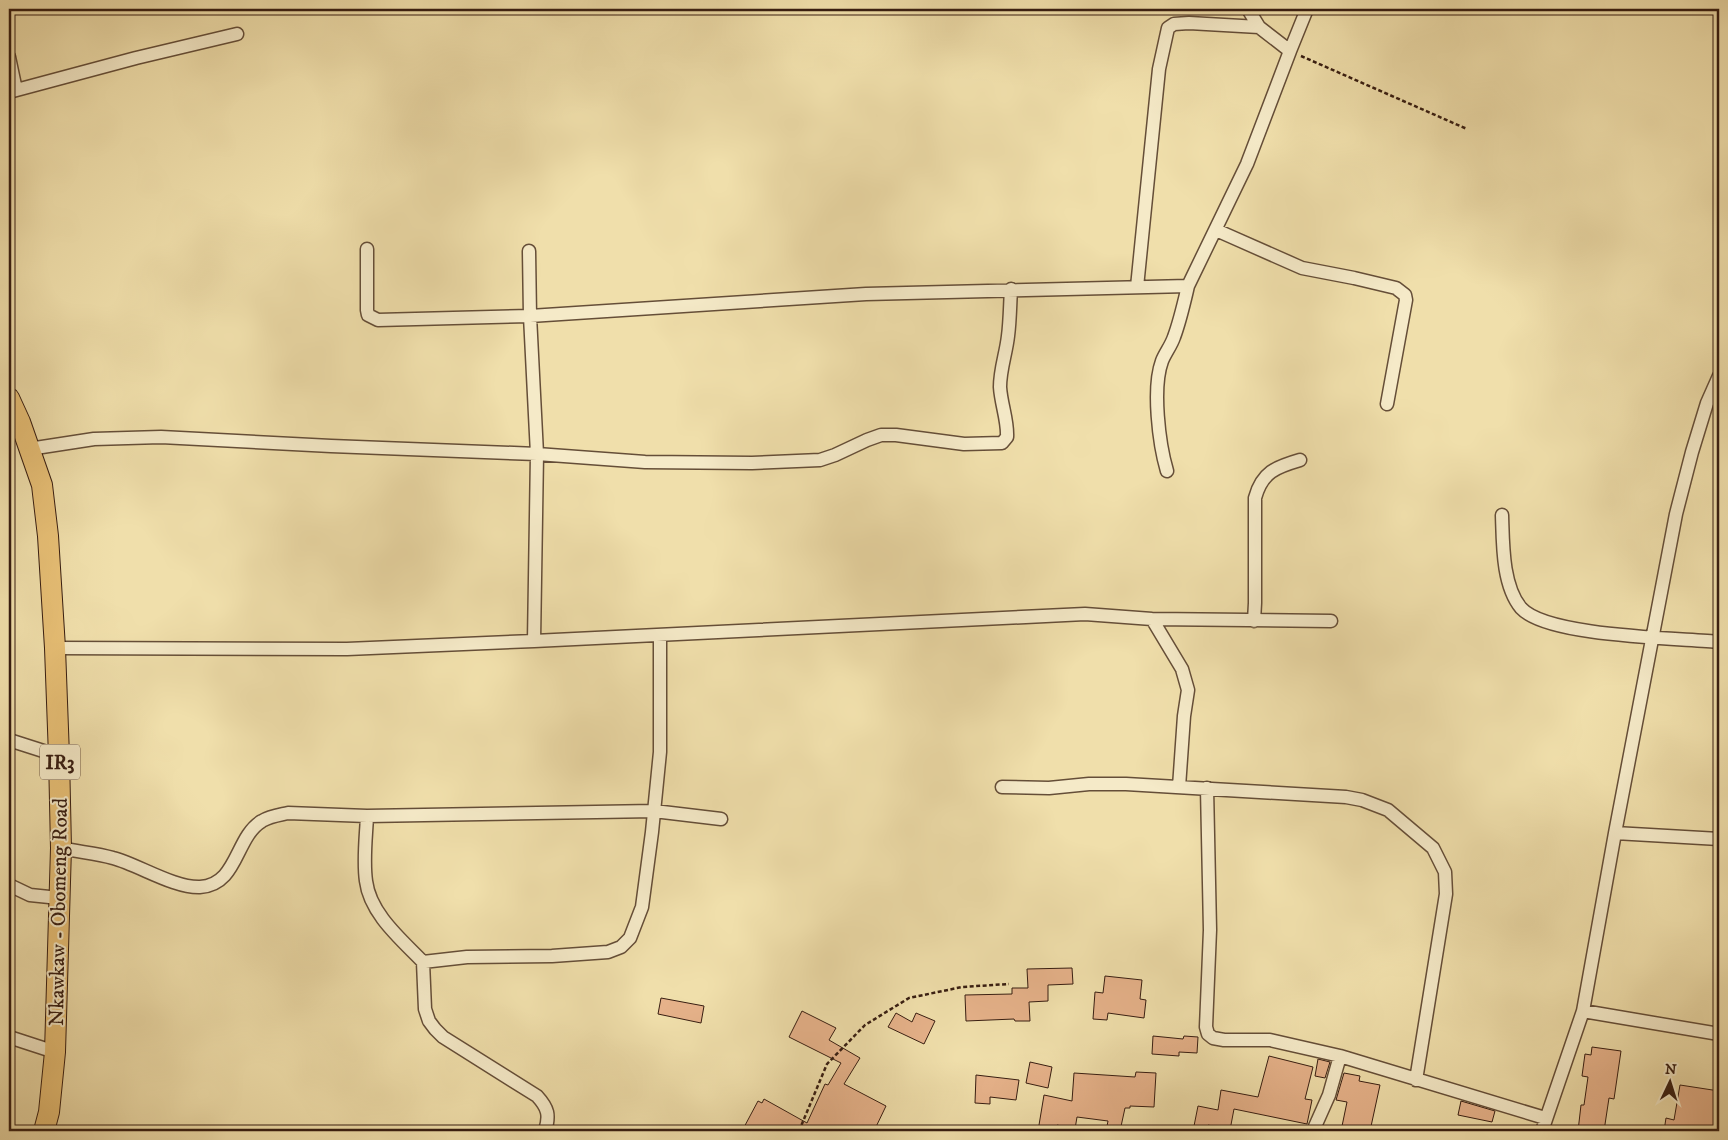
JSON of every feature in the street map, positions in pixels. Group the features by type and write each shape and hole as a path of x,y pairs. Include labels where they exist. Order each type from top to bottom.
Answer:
{"main road":[{"name":"Nkawkaw - Obomeng Road","path":"9,398 42,485 46,509 60,756 61,848 55,1052 49,1112 44,1131"}],"street":[{"path":"1248,9 1260,27 1290,51"},
{"path":"1168,471 1159,436 1159,374 1162,360 1174,338 1188,286 1247,164 1307,9"},
{"path":"1137,286 1159,69 1168,28 1174,24 1189,23 1260,27"},
{"path":"9,57 12,91 136,58 237,34"},
{"path":"1216,230 1302,268 1396,288 1405,295 1406,300 1387,404"},
{"path":"367,249 367,310 368,315 378,320 530,316 856,295 1011,289 1188,286"},
{"path":"529,251 530,316 537,454 534,641"},
{"path":"29,449 94,439 161,437 537,454 645,462 752,463 820,460 881,435 964,444 1002,443 1007,438 1008,430 1002,407 1000,386 1002,363 1008,337 1011,289"},
{"path":"1542,1131 1583,1011 1653,638 1657,605 1676,514 1697,436 1719,376"},
{"path":"1254,621 1255,498 1258,484 1280,466 1300,460"},
{"path":"1502,515 1506,572 1514,596 1521,607 1530,615 1548,622 1582,630 1653,638 1719,642"},
{"path":"54,648 347,649 1085,614 1152,619 1331,621"},
{"path":"1152,619 1182,669 1188,690 1184,716 1179,786"},
{"path":"423,962 467,956 552,956 608,952 621,947 630,938 642,907 660,752 660,635"},
{"path":"9,740 60,756"},
{"path":"1002,787 1049,788 1089,784 1179,786 1346,797 1362,800 1388,810 1433,848 1445,872 1446,894 1416,1080"},
{"path":"1208,788 1210,930 1206,1027 1208,1034 1212,1038 1224,1040 1270,1040 1340,1056 1545,1118"},
{"path":"61,848 113,858 181,884 199,887 213,884 222,878 232,864 249,832 262,821 276,815 367,816 654,811 721,819"},
{"path":"367,816 364,864 366,884 371,898 390,927 423,962 425,1009 429,1021 443,1037 537,1096 545,1106 549,1120 545,1131"},
{"path":"1615,833 1719,839"},
{"path":"9,885 30,895 59,898"},
{"path":"1583,1011 1719,1034"},
{"path":"9,1037 55,1052"},
{"path":"1313,1131 1329,1095 1340,1056"}],"path":[{"path":"1290,51 1466,129"},
{"path":"799,1131 826,1064 865,1025 909,998 962,987 1009,984"}],"building":[{"path":"1072,968 1073,984 1048,985 1048,1001 1029,1002 1030,1021 1015,1021 1014,1019 966,1021 965,995 1012,994 1012,988 1028,988 1027,969"},
{"path":"1105,976 1142,980 1140,999 1146,1000 1144,1018 1108,1013 1107,1020 1093,1019 1095,992 1103,993"},
{"path":"661,998 704,1006 701,1023 658,1014"},
{"path":"802,1011 836,1028 829,1040 860,1058 844,1084 886,1106 874,1131 742,1131 758,1101 762,1103 764,1099 807,1123 825,1084 828,1085 841,1063 789,1037"},
{"path":"896,1013 912,1022 916,1013 935,1021 924,1044 888,1027"},
{"path":"1153,1036 1183,1039 1184,1036 1198,1037 1197,1053 1179,1052 1179,1056 1152,1054"},
{"path":"1592,1047 1621,1051 1614,1099 1609,1098 1604,1131 1578,1131 1581,1105 1584,1105 1588,1077 1582,1076 1585,1054 1591,1055"},
{"path":"1269,1056 1313,1067 1305,1099 1312,1100 1307,1124 1234,1109 1230,1130 1208,1125 1206,1131 1193,1131 1198,1106 1218,1110 1221,1090 1258,1097"},
{"path":"1318,1059 1330,1062 1325,1078 1315,1076"},
{"path":"1030,1062 1052,1067 1048,1088 1026,1083"},
{"path":"1136,1072 1156,1073 1154,1107 1130,1106 1130,1108 1125,1108 1120,1131 1106,1131 1108,1121 1077,1117 1075,1129 1057,1125 1056,1131 1038,1131 1044,1095 1072,1101 1074,1073 1135,1077"},
{"path":"1344,1073 1360,1076 1359,1081 1380,1085 1370,1131 1341,1131 1347,1102 1336,1100"},
{"path":"976,1075 1019,1080 1016,1100 990,1097 990,1104 975,1103"},
{"path":"1680,1085 1719,1091 1718,1131 1664,1131 1666,1118 1674,1120"},
{"path":"1461,1101 1495,1111 1492,1122 1458,1115"}]}
